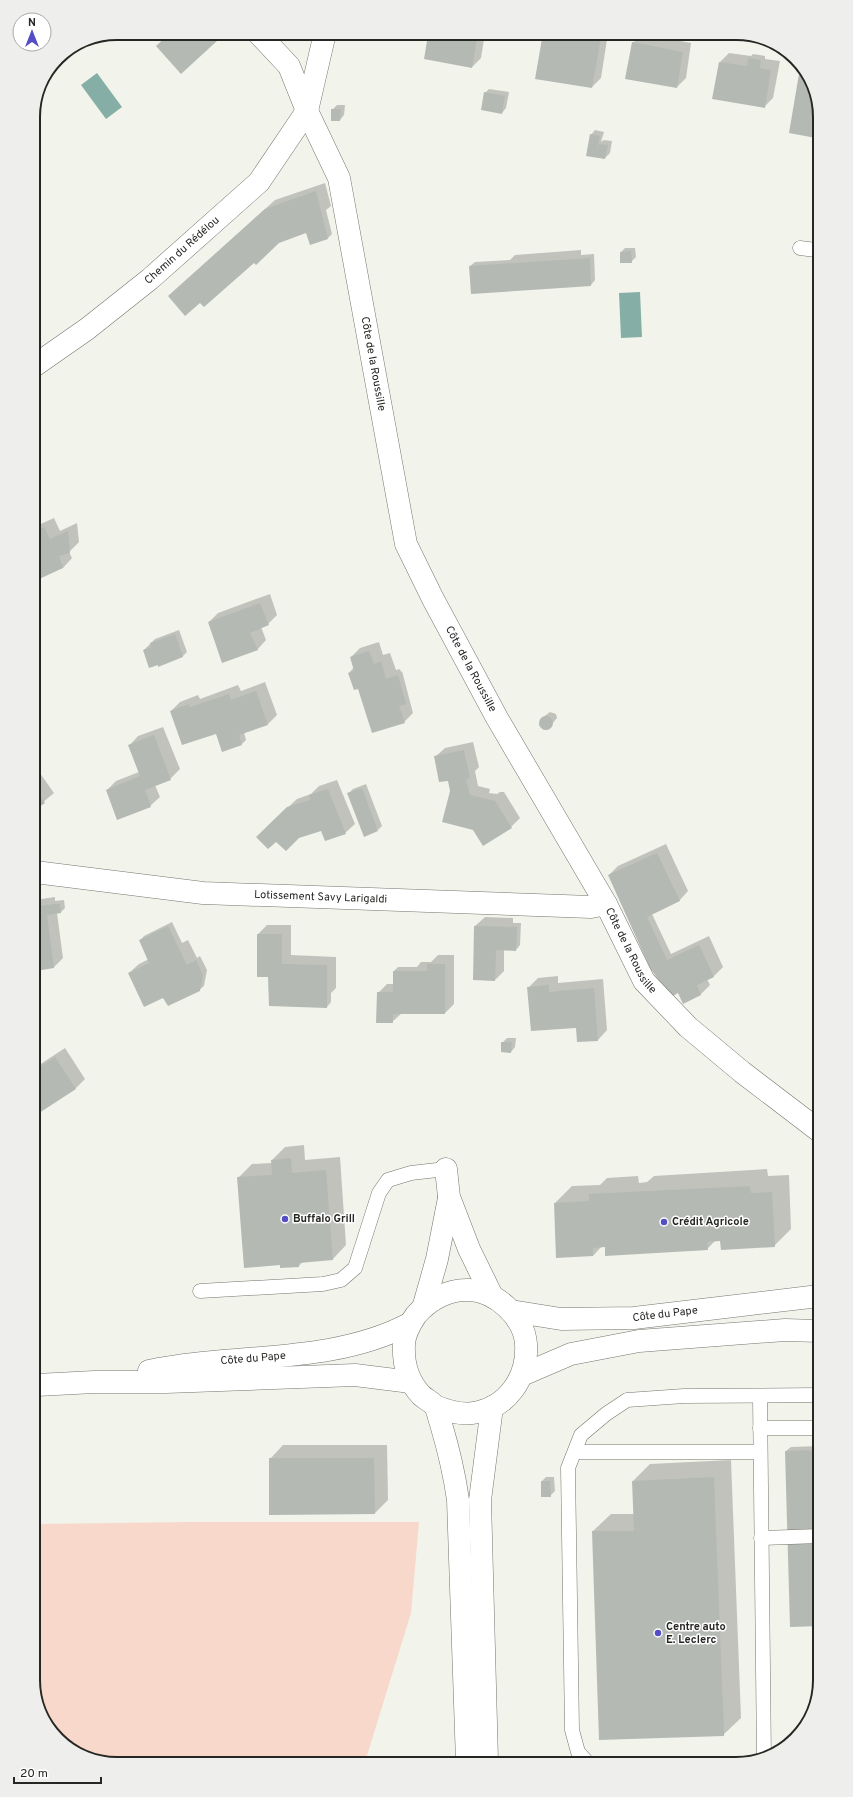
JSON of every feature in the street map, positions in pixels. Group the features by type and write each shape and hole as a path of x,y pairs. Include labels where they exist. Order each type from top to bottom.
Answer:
{"street":[{"name":"Côte de la Roussille","path":"265,40 289,66 307,111 339,178 406,544 433,599 498,718 606,904 644,981 688,1027 742,1072 813,1126"},
{"path":"307,111 323,40"},
{"name":"Chemin du Rédélou","path":"40,362 86,329 150,279 259,182 307,111"},
{"name":"Lotissement Savy Larigaldi","path":"40,873 204,893 591,907 606,904"},
{"path":"446,1169 449,1197 469,1249 492,1296"},
{"path":"424,1305 445,1294 469,1290 492,1296 511,1311 521,1325 526,1341 526,1358 522,1374 510,1394 492,1407 473,1413 453,1413 435,1406 421,1396 410,1382 404,1363 404,1343 410,1324 424,1305 437,1259 449,1197"},
{"name":"Côte du Pape","path":"511,1311 561,1319 634,1318 813,1297"},
{"name":"Côte du Pape","path":"94,1382 162,1368 235,1361 353,1346 388,1335 410,1324"},
{"path":"522,1374 571,1354 639,1341 784,1330 813,1331"},
{"name":"Côte du Pape","path":"40,1385 94,1382 166,1382 355,1374 410,1382"},
{"path":"435,1406 452,1459 458,1500 467,1757"},
{"path":"487,1757 480,1500 492,1407"}],"lane":[{"path":"800,248 813,250"},
{"path":"200,1291 322,1284 341,1280 355,1268 380,1193 388,1180 410,1173 446,1169"},
{"path":"582,1757 578,1752 572,1730 568,1475 568,1468 581,1435 606,1414 627,1400 684,1396 813,1395"},
{"path":"760,1396 764,1752"},
{"path":"760,1428 813,1428"},
{"path":"575,1452 760,1452"},
{"path":"761,1538 813,1536"}],"shaded area":[{"path":"419,1522 411,1613 367,1757 112,1757 92,1753 74,1744 56,1727 50,1718 41,1695 40,1524"}],"water":[{"path":"97,73 122,107 106,119 81,85"},
{"path":"640,292 642,337 621,338 619,293"}],"building":[{"path":"162,40 217,41 181,74 156,46"},
{"path":"421,40 477,40 472,68 424,59 427,41"},
{"path":"542,40 600,40 592,88 535,79"},
{"path":"632,42 683,52 677,88 625,79"},
{"path":"748,58 761,60 760,68 771,70 765,108 712,99 719,62 747,66"},
{"path":"799,73 812,102 813,137 789,133"},
{"path":"484,92 505,96 502,114 481,110"},
{"path":"331,109 341,109 340,121 331,121"},
{"path":"590,134 600,136 596,154 599,144 608,145 605,159 586,156"},
{"path":"316,191 328,239 310,245 306,233 279,243 256,265 254,263 204,307 200,303 185,316 168,296 265,209"},
{"path":"631,251 632,263 620,263 620,252"},
{"path":"590,258 591,286 471,294 469,266"},
{"path":"44,527 50,539 68,531 70,553 59,556 63,568 40,579 40,529"},
{"path":"260,603 269,625 250,633 258,650 222,663 208,622"},
{"path":"175,634 183,657 158,667 158,665 149,668 143,650 151,647 150,643"},
{"path":"369,651 374,664 381,661 386,679 398,675 406,704 399,706 405,723 372,733 358,689 354,690 348,673 354,671 350,657"},
{"path":"256,691 268,725 239,735 242,745 222,752 216,734 182,745 170,711 189,704 190,707 229,694 231,700"},
{"path":"543,716 549,716 553,720 553,726 549,730 543,730 539,726 539,720"},
{"path":"154,735 171,780 145,790 151,807 117,820 106,790 140,776 128,745"},
{"path":"464,750 470,778 466,779 470,795 495,801 512,828 483,846 473,830 442,822 450,791 448,781 439,782 434,756"},
{"path":"362,788 378,831 364,837 347,793"},
{"path":"328,789 346,834 325,841 321,831 299,838 286,851 276,842 268,849 256,837 287,807 310,800 309,795"},
{"path":"40,796 45,803 40,806"},
{"path":"657,853 680,901 647,917 667,960 699,945 714,977 697,985 701,995 683,1004 678,993 671,997 650,968 608,875"},
{"path":"60,904 61,913 47,915 54,968 40,970 40,906"},
{"path":"168,926 187,965 196,960 203,975 200,991 168,1006 163,998 144,1007 128,973 149,963 139,940"},
{"path":"474,926 517,927 516,951 496,950 495,981 473,980"},
{"path":"257,934 282,934 282,964 327,965 327,1008 269,1006 268,977 257,977"},
{"path":"427,964 445,964 445,1014 393,1014 393,1023 376,1023 377,992 393,992 393,971 427,971"},
{"path":"549,985 549,992 594,988 598,1041 577,1042 576,1028 531,1031 527,987"},
{"path":"501,1042 512,1042 511,1053 501,1052"},
{"path":"55,1057 76,1089 40,1112 40,1066"},
{"name":"Buffalo Grill","path":"291,1158 292,1173 326,1170 333,1260 299,1263 299,1267 280,1268 280,1265 244,1268 237,1177 272,1175 271,1160"},
{"name":"Crédit Agricole","path":"750,1186 751,1193 772,1192 775,1247 721,1250 720,1241 707,1242 708,1250 605,1256 605,1247 593,1248 593,1256 556,1258 554,1203 589,1201 589,1194"},
{"path":"813,1450 813,1626 790,1627 785,1451"},
{"path":"269,1458 374,1458 375,1514 269,1515"},
{"name":"Centre auto E. Leclerc","path":"714,1477 724,1736 599,1740 592,1531 634,1531 632,1481"},
{"path":"541,1481 550,1481 551,1497 541,1497"}],"place":[{"name":"Buffalo Grill","path":"285,1219"},
{"name":"Crédit Agricole","path":"664,1222"},
{"name":"Centre auto E. Leclerc","path":"658,1633"}]}
